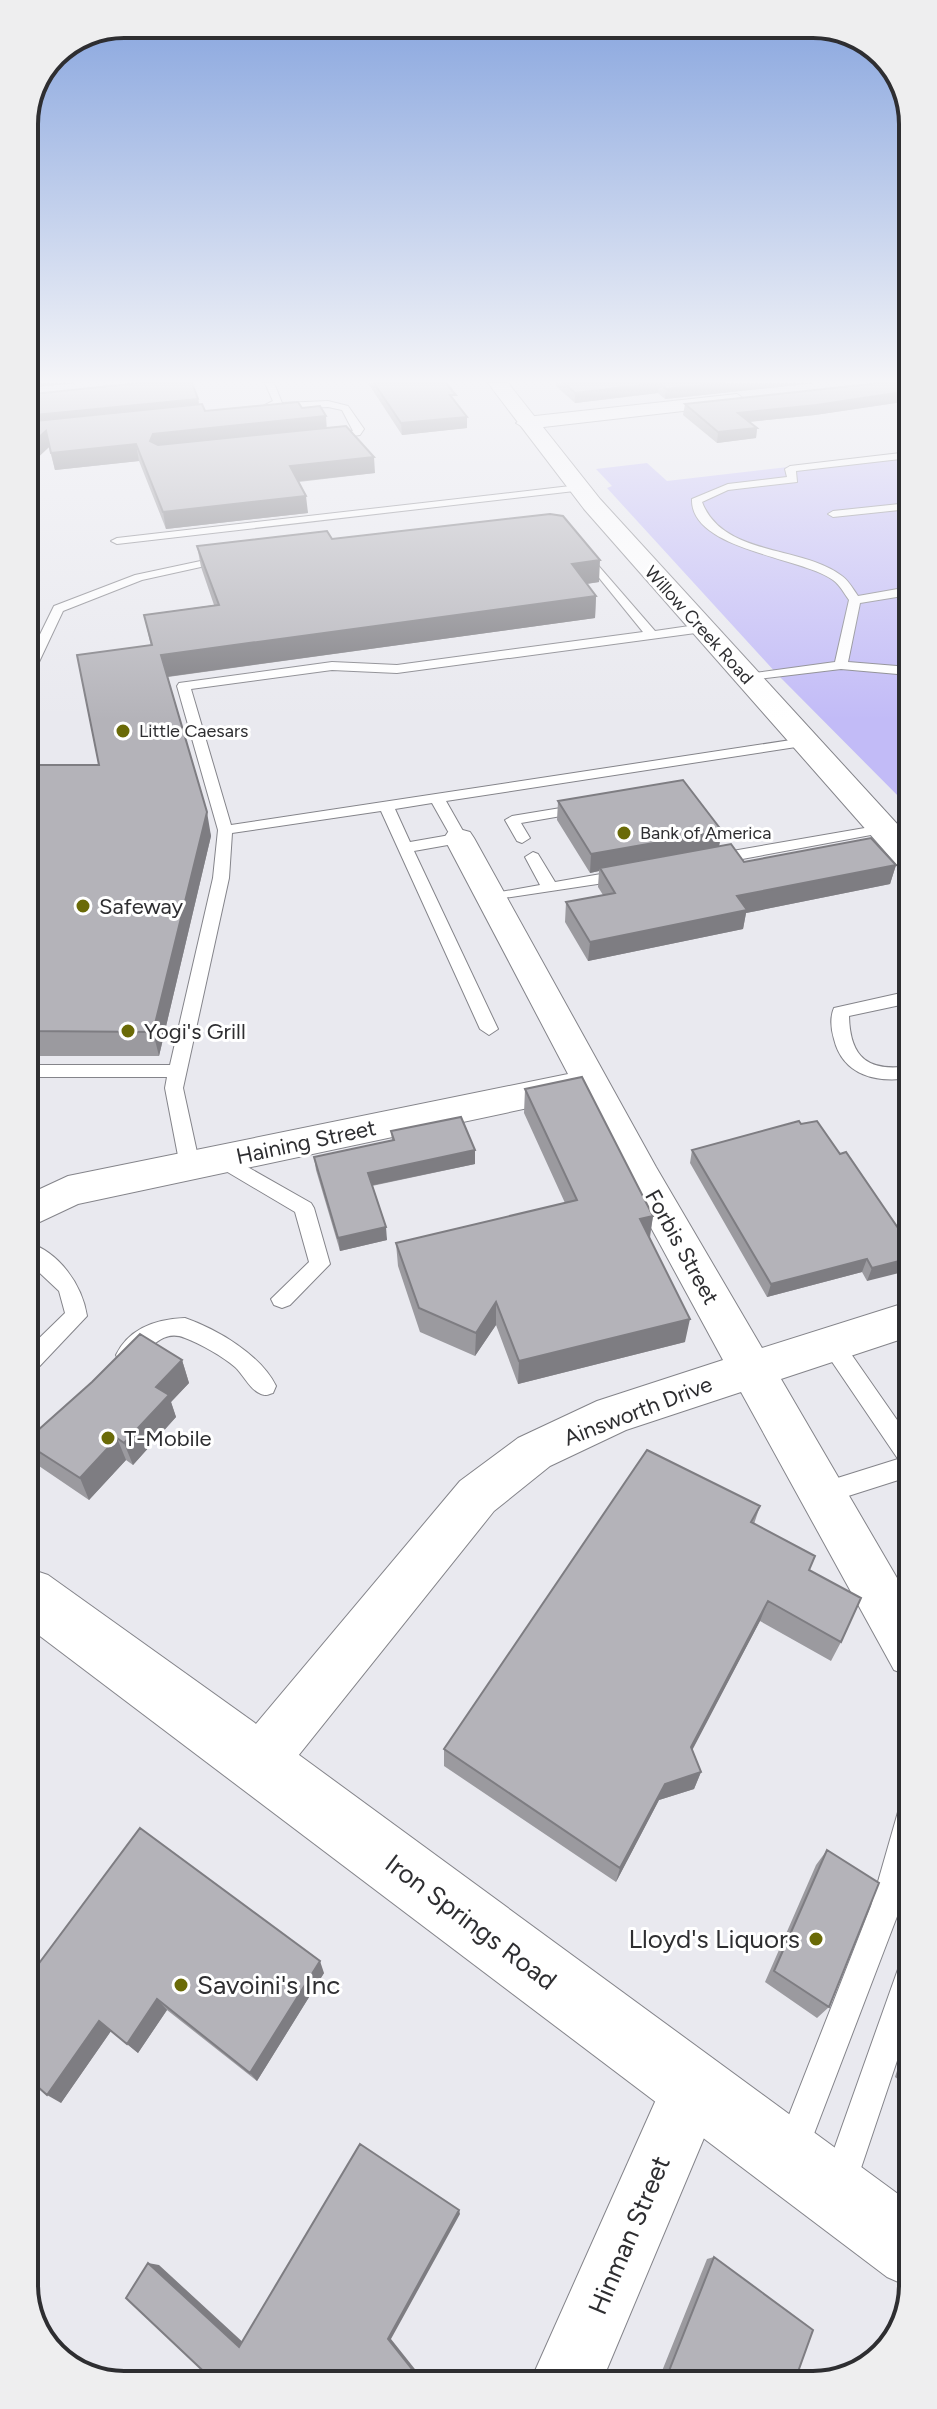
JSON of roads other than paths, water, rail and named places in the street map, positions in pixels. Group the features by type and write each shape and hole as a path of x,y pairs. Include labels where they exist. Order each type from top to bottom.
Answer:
{"main road":[{"name":"Willow Creek Road","path":"586,495 899,847"},
{"name":"Iron Springs Road","path":"38,1601 259,1762 899,2241"}],"street":[{"name":"Forbis Street","path":"459,838 590,1083 899,1630"},
{"name":"Haining Street","path":"38,1207 68,1191 590,1083"},
{"name":"Ainsworth Drive","path":"259,1762 477,1496 534,1452 613,1415 899,1322"},
{"name":"Hinman Street","path":"571,2371 693,2088"}],"lane":[{"path":"117,541 514,495"},
{"path":"702,495 696,501 696,510 705,522 779,557 837,577 855,600"},
{"path":"833,514 899,507"},
{"path":"574,539 652,635"},
{"path":"38,651 58,609 139,577 201,561 232,558"},
{"path":"855,600 899,593"},
{"path":"841,665 855,600"},
{"path":"282,1299 320,1264 304,1208 206,1162 174,1088 221,878 225,830 184,686 332,666 397,669 703,628"},
{"path":"747,678 841,665 899,670"},
{"path":"225,830 804,742"},
{"path":"404,848 459,838 437,798"},
{"path":"522,838 512,820 604,805"},
{"path":"386,806 489,1029"},
{"path":"699,861 882,829"},
{"path":"533,857 550,888"},
{"path":"490,898 640,872"},
{"path":"899,999 840,1012 838,1035 858,1066 881,1076 899,1074"},
{"path":"38,1071 178,1071"},
{"path":"38,1264 58,1275 74,1295 76,1316 38,1353"},
{"path":"112,1373 141,1339 164,1328 185,1327 242,1360 265,1386"},
{"path":"832,1344 899,1442"},
{"path":"820,1494 899,1470"},
{"path":"811,2176 899,1859"},
{"path":"811,2176 899,1998"}],"place":[{"name":"Little Caesars","path":"123,731"},
{"name":"Bank of America","path":"624,833"},
{"name":"Safeway","path":"83,906"},
{"name":"Yogi's Grill","path":"128,1031"},
{"name":"T-Mobile","path":"108,1438"},
{"name":"Lloyd's Liquors","path":"816,1939"},
{"name":"Savoini's Inc","path":"181,1985"}]}
